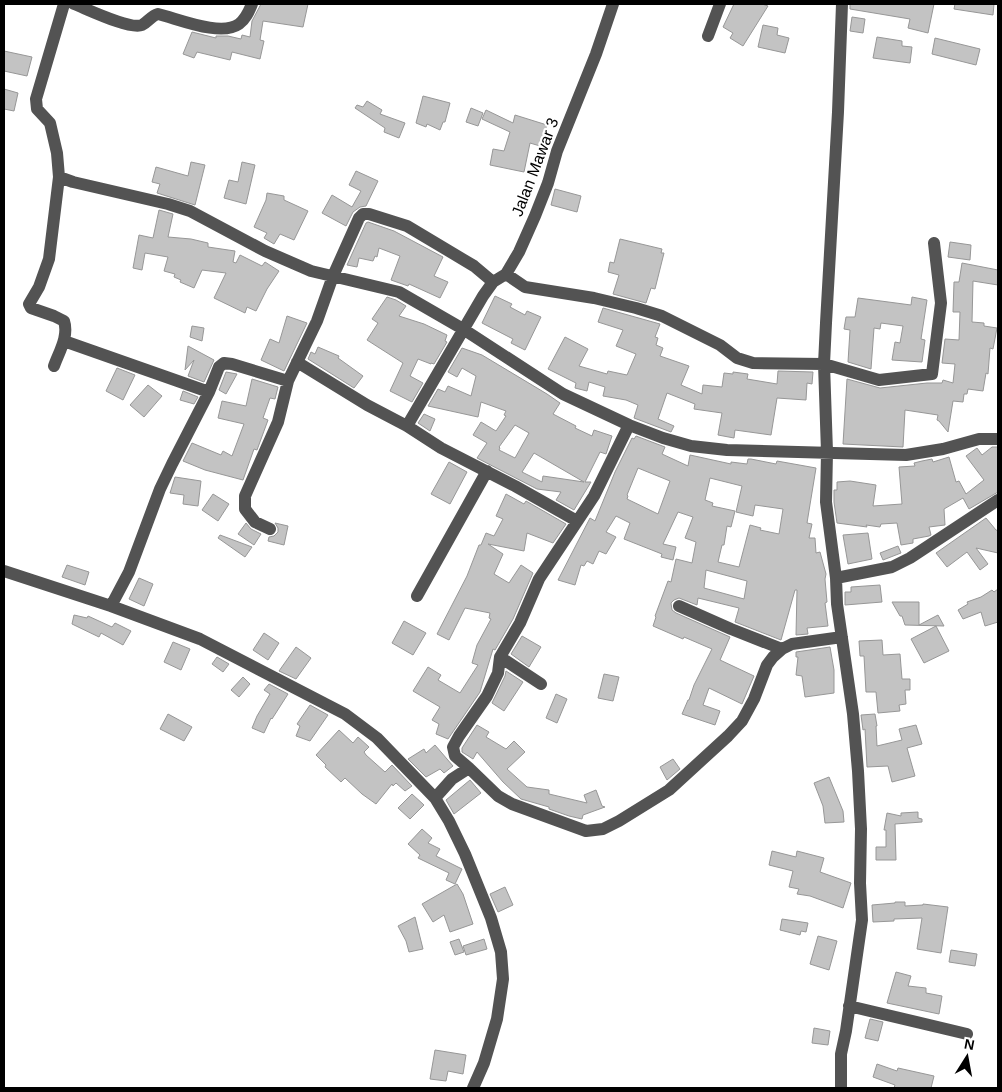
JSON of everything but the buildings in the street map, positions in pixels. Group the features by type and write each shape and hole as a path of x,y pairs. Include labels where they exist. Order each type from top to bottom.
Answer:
{"street":[{"path":"54,366 64,341 66,327 64,321 31,308 29,304 39,287 49,259 59,177 57,153 50,122 37,109 36,99 64,4"},
{"path":"74,4 129,25 143,25 153,15 158,14 216,29 239,24 246,16 252,4"},
{"name":"Jalan Mawar 3","path":"407,426 463,329 493,282 506,274 519,252 535,216 557,151 596,54 613,4"},
{"path":"708,36 720,4"},
{"path":"841,1088 841,1054 862,920 858,771 853,714 837,604 836,578 826,502 827,452 824,364 842,4"},
{"path":"59,177 190,211 265,250 311,270 399,292 463,329 563,394 629,425 663,438 700,447 727,450 906,455 952,447 978,439 998,439"},
{"path":"270,529 255,522 245,509 245,496 278,422 288,381 317,321 333,276 359,218 363,214 369,214 407,226 474,266 493,282"},
{"path":"506,274 525,287 594,298 662,316 720,344 736,358 743,360 754,363 824,364 879,380 932,374 941,303 934,243"},
{"path":"64,341 209,392"},
{"path":"297,362 441,448 577,521"},
{"path":"111,606 129,572 160,489 209,392 219,367 224,363 288,381"},
{"path":"629,425 594,496 539,579 520,622 500,657 498,674 488,696 453,747 455,756 498,796 512,804 586,831 603,829 669,790 728,736 742,721 754,699 767,665 782,649 792,644 842,637"},
{"path":"417,596 487,471"},
{"path":"836,578 892,567 910,558 998,500"},
{"path":"4,572 111,606 200,639 346,714 377,738 435,798 465,854 491,918 501,952 503,979 497,1018 484,1062 473,1088"},
{"path":"679,606 732,630 782,649"},
{"path":"500,657 541,684"},
{"path":"435,798 452,778 469,768"},
{"path":"849,1006 967,1034"}]}
